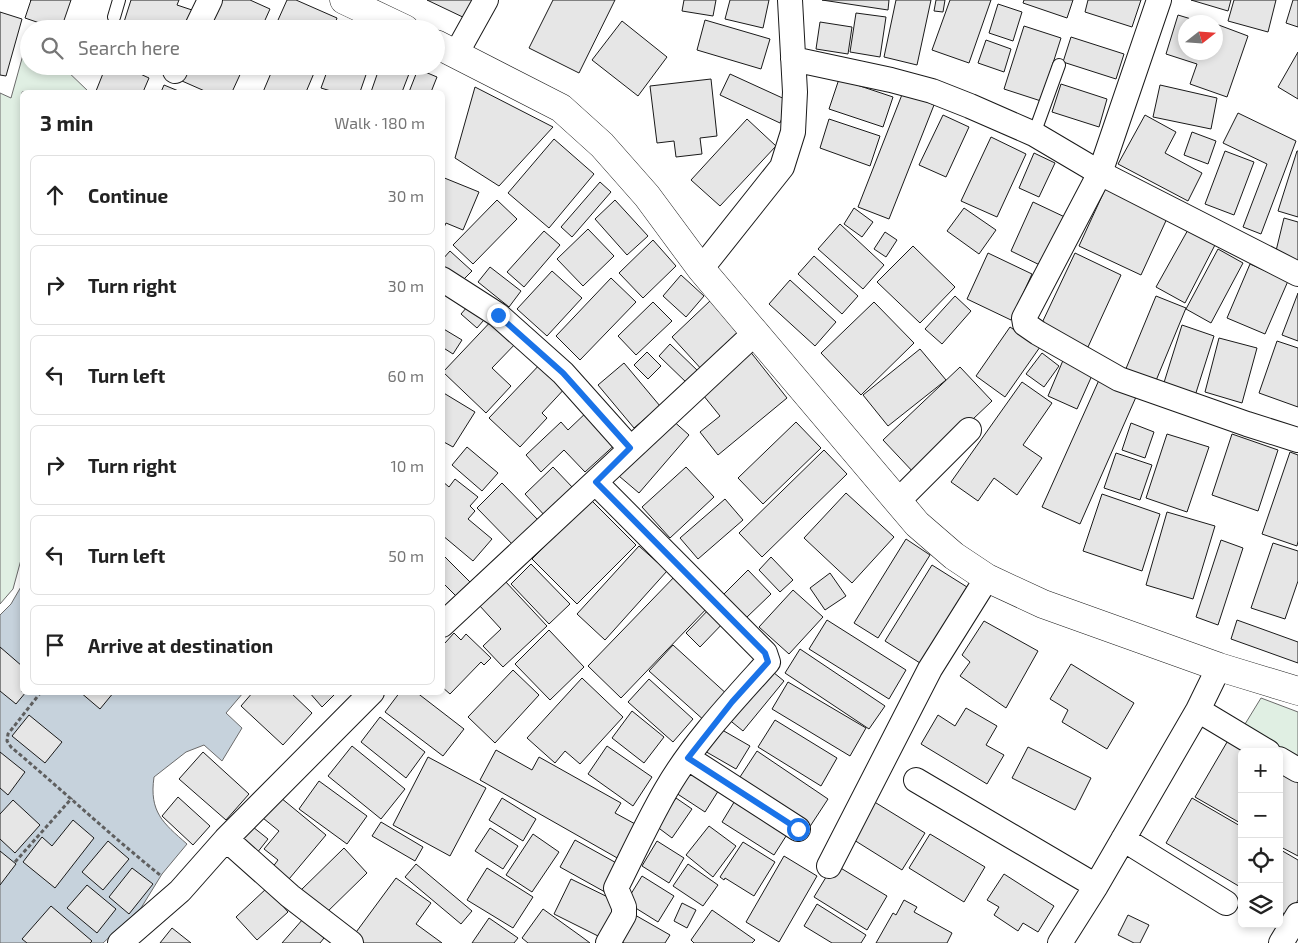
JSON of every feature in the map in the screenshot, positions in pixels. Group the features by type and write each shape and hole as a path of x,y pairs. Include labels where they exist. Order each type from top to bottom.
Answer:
{"highway":[{"path":"344,0 386,20"},
{"path":"446,49 560,108 602,145 647,196 701,269 898,501 924,531 954,556 987,578 1043,604 1219,667 1298,691"}],"street":[{"path":"200,20 210,0"},
{"path":"446,49 486,0"},
{"path":"701,269 782,167 793,132 795,92 790,0"},
{"path":"1159,0 1100,173 1024,318 1025,324 1038,334 1119,379 1298,440"},
{"path":"793,59 891,80 932,91 1034,134 1100,173 1298,274"},
{"path":"445,281 498,315 563,373 630,448"},
{"path":"445,622 756,332"},
{"path":"898,501 969,430"},
{"path":"596,482 768,658 768,662 732,702 666,789 616,888 624,907 624,915 608,943"},
{"path":"828,866 930,669 987,578"},
{"path":"1060,943 1096,886 1198,710 1219,667"},
{"path":"120,943 180,891 226,839 369,695"},
{"path":"1198,710 1261,748"},
{"path":"688,758 798,829"},
{"path":"1283,761 1298,770"},
{"path":"916,780 1096,886"},
{"path":"226,839 290,896 351,943"},
{"path":"1123,839 1226,903"},
{"path":"1281,943 1298,915"}],"lane":[{"path":"114,17 119,0"},
{"path":"1034,134 1059,65"}],"path":[{"path":"39,695 8,734 7,741 11,747 72,798 124,846 180,891"},
{"path":"15,862 72,798"}],"green space":[{"path":"20,66 20,75 71,75 87,90 20,90 20,563 13,589 0,604 0,93 11,98"},
{"path":"1261,698 1298,712 1298,759 1283,751 1283,748 1277,748 1242,729"}],"shaded area":[{"path":"20,588 20,695 241,695 226,713 242,728 222,761 204,745 186,752 154,777 153,789 156,808 171,830 187,844 162,874 141,908 103,943 0,943 0,615 11,604"}],"building":[{"path":"31,0 71,0 64,20 31,20 25,18"},
{"path":"131,0 179,0 177,5 192,10 188,20 125,20"},
{"path":"218,0 250,0 270,9 265,20 209,20"},
{"path":"287,0 296,0 337,18 336,20 278,20"},
{"path":"427,0 479,0 469,20"},
{"path":"553,0 615,0 579,73 529,48"},
{"path":"684,0 716,0 713,16 682,11"},
{"path":"730,0 769,0 763,28 725,19"},
{"path":"822,0 889,0 888,10"},
{"path":"896,0 931,0 917,65 884,57"},
{"path":"936,0 945,0 943,12 934,11"},
{"path":"950,0 991,0 969,63 932,50"},
{"path":"1024,0 1073,0 1067,18 1023,3"},
{"path":"1088,0 1141,0 1132,27 1085,12"},
{"path":"1191,0 1231,0 1228,11"},
{"path":"1234,0 1276,0 1268,32 1228,21"},
{"path":"1293,0 1298,0 1298,27 1286,23"},
{"path":"998,4 1022,12 1013,41 989,33"},
{"path":"0,12 22,19 20,20 6,76 0,75"},
{"path":"856,13 886,17 880,57 850,52"},
{"path":"1178,15 1178,58 1166,54"},
{"path":"705,20 770,39 761,69 697,50"},
{"path":"622,21 667,57 638,96 592,60"},
{"path":"820,22 852,27 848,54 816,49"},
{"path":"1024,26 1061,38 1041,101 1004,89"},
{"path":"1223,27 1248,36 1227,97 1190,84 1197,64 1185,60 1223,60"},
{"path":"1071,37 1124,54 1116,79 1063,62"},
{"path":"986,40 1011,49 1004,72 978,63"},
{"path":"1298,52 1298,99 1278,87"},
{"path":"730,74 789,101 780,123 720,95"},
{"path":"102,75 142,75 149,78 144,90 96,90"},
{"path":"184,75 240,75 233,90 202,90 182,81"},
{"path":"270,75 313,75 307,90 264,90"},
{"path":"326,75 366,75 361,90 328,90 321,88"},
{"path":"377,75 409,75 403,90 372,90"},
{"path":"416,75 432,75 437,77 432,90 410,90"},
{"path":"711,79 717,136 700,138 702,154 676,157 674,141 657,143 650,86"},
{"path":"839,79 893,97 883,127 829,109"},
{"path":"1061,84 1107,99 1099,127 1052,112"},
{"path":"164,85 176,90 162,90"},
{"path":"1160,85 1217,98 1211,129 1153,117"},
{"path":"475,87 553,127 499,186 455,158"},
{"path":"903,92 934,105 889,219 858,207"},
{"path":"1238,113 1296,141 1261,234 1243,227 1267,164 1223,143"},
{"path":"943,115 969,127 946,177 919,165"},
{"path":"1145,115 1176,132 1165,153 1202,173 1188,201 1118,164"},
{"path":"747,119 776,146 720,206 691,180"},
{"path":"829,119 880,136 870,166 820,148"},
{"path":"1192,132 1216,141 1208,164 1184,155"},
{"path":"991,137 1026,154 997,217 961,201"},
{"path":"554,139 594,174 549,228 508,193"},
{"path":"1225,151 1254,162 1234,215 1205,204"},
{"path":"1298,151 1298,217 1278,211"},
{"path":"1034,153 1055,163 1039,197 1019,188"},
{"path":"445,178 479,192 463,230 446,223 445,225"},
{"path":"600,182 611,192 572,237 561,227"},
{"path":"1108,183 1170,212 1141,275 1079,246"},
{"path":"497,200 517,219 473,264 453,245"},
{"path":"615,200 648,236 627,255 595,219"},
{"path":"1033,202 1069,219 1046,268 1011,251"},
{"path":"854,208 873,222 862,237 844,224"},
{"path":"964,208 996,230 979,254 947,231"},
{"path":"1284,218 1298,222 1298,261 1275,255"},
{"path":"840,224 884,265 863,289 818,249"},
{"path":"1189,228 1216,243 1185,303 1156,287"},
{"path":"588,229 614,256 583,286 557,259"},
{"path":"544,231 560,245 524,287 507,272"},
{"path":"885,232 897,240 886,257 874,249"},
{"path":"653,240 676,266 643,298 619,273"},
{"path":"913,246 955,287 920,323 877,282"},
{"path":"1218,249 1243,263 1211,323 1186,309"},
{"path":"450,251 472,271 460,283 445,270 445,257"},
{"path":"988,253 1032,274 1011,320 967,299"},
{"path":"1075,253 1121,275 1088,347 1041,325"},
{"path":"814,256 858,296 842,314 798,274"},
{"path":"1250,264 1288,281 1265,334 1227,318"},
{"path":"490,267 521,291 509,307 478,282"},
{"path":"552,271 582,298 547,336 517,309"},
{"path":"681,275 704,296 686,317 663,296"},
{"path":"611,278 636,302 580,360 556,336"},
{"path":"790,280 836,322 815,346 769,304"},
{"path":"1298,293 1298,341 1282,335"},
{"path":"955,296 971,311 942,344 925,329"},
{"path":"1156,296 1186,308 1155,383 1125,371"},
{"path":"474,299 490,313 477,328 461,314"},
{"path":"711,300 744,335 704,372 672,337"},
{"path":"653,302 672,321 636,355 618,336"},
{"path":"874,302 914,343 861,395 821,353"},
{"path":"496,316 520,339 492,368 511,386 486,413 445,374 445,370"},
{"path":"1182,325 1214,336 1194,399 1162,389"},
{"path":"1010,327 1040,347 1005,397 976,376"},
{"path":"445,330 462,340 453,354 445,349"},
{"path":"1219,338 1257,348 1242,403 1205,392"},
{"path":"1277,341 1298,348 1298,407 1259,393"},
{"path":"670,344 700,373 689,385 659,356"},
{"path":"920,349 946,380 888,426 863,395"},
{"path":"749,350 787,398 718,455 700,432 720,416 699,390"},
{"path":"647,352 661,366 648,379 634,365"},
{"path":"1042,353 1059,366 1044,387 1026,374"},
{"path":"1064,358 1094,371 1077,409 1048,396"},
{"path":"543,361 568,385 542,413 547,418 520,447 489,418"},
{"path":"624,363 660,406 634,428 598,385"},
{"path":"960,367 992,401 915,474 883,440"},
{"path":"1099,380 1136,397 1080,524 1042,507"},
{"path":"1022,382 1052,403 1023,445 1042,458 1017,495 994,478 978,501 951,482"},
{"path":"445,394 475,412 453,447 445,443"},
{"path":"590,409 619,441 585,472 564,450 541,472 526,455 561,422 568,430"},
{"path":"670,418 689,435 639,493 619,476"},
{"path":"796,422 821,448 763,504 738,478"},
{"path":"1131,423 1154,432 1145,458 1122,450"},
{"path":"1167,434 1209,447 1187,512 1146,498"},
{"path":"1232,434 1278,450 1258,511 1212,495"},
{"path":"467,447 498,473 482,491 452,465"},
{"path":"824,450 847,474 762,557 739,533"},
{"path":"1290,452 1298,455 1297,546 1262,534"},
{"path":"1116,453 1152,465 1140,500 1104,488"},
{"path":"553,467 574,489 546,517 525,494"},
{"path":"686,467 714,497 670,538 642,507"},
{"path":"455,479 478,497 470,506 475,511 468,519 492,539 473,561 445,538 445,484 449,487"},
{"path":"502,483 540,522 515,547 477,508"},
{"path":"846,493 894,537 852,583 804,538"},
{"path":"1102,494 1160,514 1142,571 1083,551"},
{"path":"725,499 743,520 698,559 680,538"},
{"path":"591,500 636,545 577,604 532,559"},
{"path":"1167,512 1215,526 1193,599 1146,585"},
{"path":"906,539 930,555 878,638 854,623"},
{"path":"1221,540 1243,548 1218,625 1196,617"},
{"path":"1273,543 1298,551 1298,581 1285,619 1251,608"},
{"path":"639,546 667,571 605,640 577,614"},
{"path":"445,557 470,582 456,596 445,585"},
{"path":"771,557 793,580 780,592 759,570"},
{"path":"531,564 570,604 549,624 511,584"},
{"path":"932,565 967,587 920,663 885,641"},
{"path":"748,570 771,594 746,618 723,595"},
{"path":"679,572 711,604 621,698 588,666"},
{"path":"830,573 846,596 825,610 810,588"},
{"path":"505,581 547,626 503,667 483,646 501,629 479,605"},
{"path":"793,590 823,617 789,654 759,627"},
{"path":"713,605 727,619 700,647 686,633"},
{"path":"827,620 906,670 889,699 809,649"},
{"path":"1237,620 1298,642 1298,663 1231,639"},
{"path":"984,621 1038,651 1006,708 960,676 970,662 962,655"},
{"path":"549,630 584,667 550,700 515,664"},
{"path":"454,633 461,640 466,634 491,658 484,665 481,662 450,694 445,690 445,643"},
{"path":"673,645 729,696 706,722 649,671"},
{"path":"0,647 20,664 20,695 24,695 16,704 0,691"},
{"path":"800,649 885,706 869,729 785,673"},
{"path":"1071,664 1134,703 1107,749 1062,722 1068,710 1050,699"},
{"path":"768,668 784,681 743,731 727,718"},
{"path":"513,670 539,695 495,743 468,717"},
{"path":"582,678 623,717 580,764 565,751 555,763 527,738"},
{"path":"649,679 693,719 673,742 628,702"},
{"path":"788,682 866,728 850,756 772,709"},
{"path":"84,695 112,695 100,709"},
{"path":"250,695 293,695 312,713 283,745 241,706"},
{"path":"312,695 334,695 322,707"},
{"path":"398,695 420,695 464,729 443,756 385,712"},
{"path":"966,708 997,726 986,745 1004,755 987,784 921,744 938,715 955,726"},
{"path":"632,711 664,737 644,763 612,738"},
{"path":"29,715 62,742 45,763 12,736"},
{"path":"380,717 425,752 406,778 361,742"},
{"path":"775,720 837,758 821,786 758,747"},
{"path":"717,727 750,746 736,769 703,750"},
{"path":"1230,737 1249,748 1238,748 1238,822 1195,797"},
{"path":"352,746 405,789 381,819 328,776"},
{"path":"607,746 652,777 633,806 588,774"},
{"path":"1028,747 1091,778 1075,810 1012,778"},
{"path":"496,750 532,770 539,757 621,803 615,813 637,825 619,859 480,780"},
{"path":"757,751 828,799 809,828 738,780"},
{"path":"0,752 25,772 8,795 0,788"},
{"path":"203,752 249,794 226,820 179,779"},
{"path":"428,757 486,788 450,856 393,825"},
{"path":"693,766 722,785 705,812 676,793"},
{"path":"1283,767 1298,776 1298,856 1283,848"},
{"path":"319,781 367,816 347,844 299,809"},
{"path":"275,793 326,835 284,885 269,872 278,860 264,849 279,831 258,814"},
{"path":"178,797 210,826 193,845 162,816"},
{"path":"502,798 536,819 523,841 489,820"},
{"path":"676,798 692,809 672,838 656,826"},
{"path":"868,798 925,833 902,870 846,835"},
{"path":"1192,798 1238,825 1238,886 1166,843"},
{"path":"736,799 788,833 774,855 722,822"},
{"path":"13,800 40,825 15,853 0,839 0,814"},
{"path":"73,820 94,838 55,888 23,862 42,837 52,846"},
{"path":"381,822 423,847 415,861 372,836"},
{"path":"248,823 268,839 253,858 233,842"},
{"path":"709,826 736,846 713,877 686,855"},
{"path":"490,828 518,846 503,869 475,851"},
{"path":"533,834 559,852 532,892 506,875"},
{"path":"930,834 985,867 964,902 909,868"},
{"path":"575,840 620,865 605,892 560,867"},
{"path":"108,841 129,859 103,890 82,872"},
{"path":"657,841 684,858 669,883 642,866"},
{"path":"743,842 775,862 754,896 725,878 724,880 720,877"},
{"path":"344,848 367,873 323,916 299,892"},
{"path":"0,851 16,864 0,885"},
{"path":"1283,851 1298,860 1298,900 1289,916 1283,913"},
{"path":"784,856 817,876 779,942 746,922"},
{"path":"416,864 472,911 461,924 405,877"},
{"path":"688,864 718,885 703,906 673,886"},
{"path":"834,864 887,896 867,930 814,897"},
{"path":"132,868 153,884 129,914 109,897"},
{"path":"487,868 533,897 513,928 467,900"},
{"path":"1004,874 1054,906 1038,932 1023,923 1018,931 994,915 999,907 987,900"},
{"path":"642,876 674,896 658,922 626,902"},
{"path":"396,878 431,903 416,924 442,943 364,943 354,935"},
{"path":"571,879 618,902 600,937 554,914"},
{"path":"87,885 116,909 97,933 67,908"},
{"path":"267,888 288,912 257,940 236,917"},
{"path":"904,900 917,907 914,912 952,933 947,943 876,943 893,913 896,915"},
{"path":"682,903 696,910 687,928 674,921"},
{"path":"817,904 866,935 861,943 832,943 804,926"},
{"path":"51,906 92,941 90,943 27,943 22,939"},
{"path":"543,909 590,943 528,943 522,938"},
{"path":"712,910 755,940 752,943 694,943 691,940"},
{"path":"635,915 670,935 665,943 624,943 621,941"},
{"path":"1128,915 1149,925 1140,943 1134,943 1118,935"},
{"path":"489,918 518,938 514,943 472,943"},
{"path":"303,919 324,938 320,943 282,943"},
{"path":"172,928 191,943 160,943"}],"route":[{"path":"498,315 563,373 630,448 596,482 768,658 768,662 732,702 688,758 798,829"}]}
